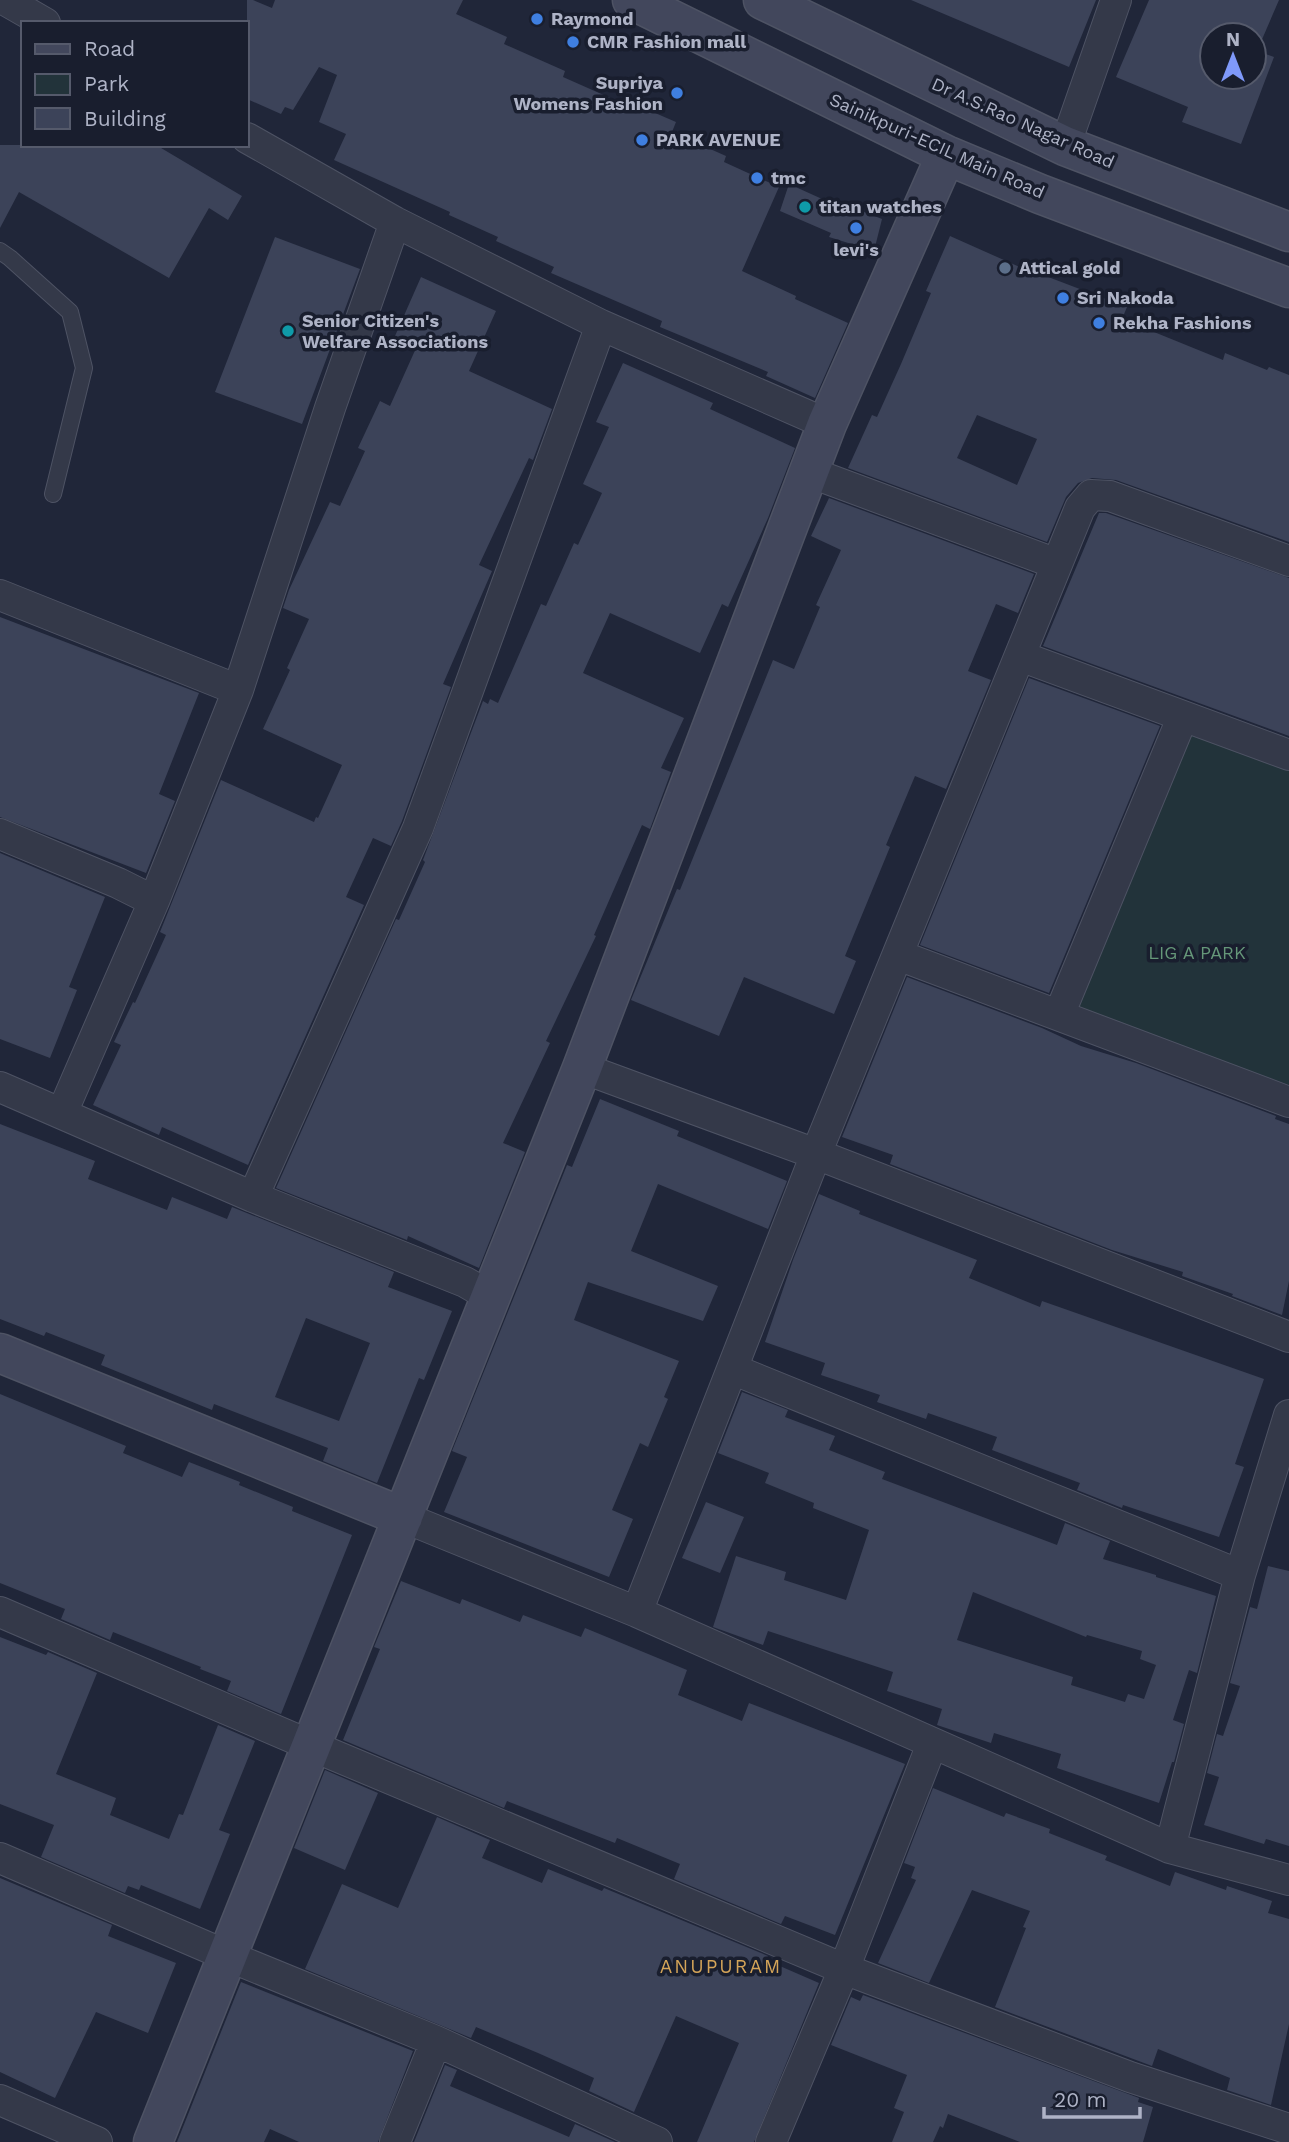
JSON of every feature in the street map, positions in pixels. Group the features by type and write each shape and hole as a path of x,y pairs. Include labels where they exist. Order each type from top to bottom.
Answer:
{"street":[{"path":"5,0 42,21"},
{"name":"Sainikpuri-ECIL Main Road","path":"632,0 671,9 946,155 1040,194 1289,288"},
{"name":"Dr A.S.Rao Nagar Road","path":"763,0 1065,146 1289,232"},
{"path":"1065,146 1116,0"},
{"path":"248,139 395,222 601,326 827,424"},
{"path":"153,2142 582,1068 827,424 946,155"},
{"path":"62,1113 154,901 238,690 330,408 395,222"},
{"path":"253,1197 418,828 601,326"},
{"path":"809,472 1057,564"},
{"path":"637,1612 816,1154 1080,508 1091,495 1110,496 1289,561"},
{"path":"0,595 238,690"},
{"path":"1020,656 1289,755"},
{"path":"1059,1015 1183,716"},
{"path":"0,834 118,883 154,901"},
{"path":"898,955 1289,1102"},
{"path":"582,1068 816,1154 1289,1337"},
{"path":"0,1087 253,1197 465,1282 491,1297"},
{"path":"0,1353 637,1612 1170,1848 1289,1880"},
{"path":"732,1369 1240,1575"},
{"path":"1170,1848 1240,1575 1289,1415"},
{"path":"0,1612 844,1969 1130,2077 1289,2129"},
{"path":"771,2142 844,1969 932,1744"},
{"path":"0,1858 228,1956 436,2041 647,2140"},
{"path":"395,2142 436,2041"},
{"path":"0,2100 97,2142"}],"lane":[{"path":"0,251 70,312 84,368 53,494"}],"green space":[{"name":"LIG A PARK","path":"1190,730 1289,768 1289,1085 1075,1008"}],"building":[{"path":"247,0 272,8 275,0 463,0 456,14 507,37 504,44 565,71 563,77 624,104 625,100 676,122 672,132 726,156 724,162 779,187 742,271 848,323 815,398 766,376 768,372 660,327 662,321 551,273 554,267 496,241 498,237 449,215 450,212 334,160 346,134 319,122 337,75 319,67 293,110 285,107 281,114 248,99"},
{"path":"911,0 1096,0 1069,67"},
{"path":"1149,0 1279,0 1268,26 1268,21 1198,21 1198,91 1261,91 1241,144 1182,122 1188,107 1116,77"},
{"path":"1268,55 1274,57 1268,73"},
{"path":"0,145 159,147 242,196 228,220 209,208 169,278 19,192 0,228"},
{"path":"789,184 842,208 844,204 882,219 874,251 829,237 831,233 780,211"},
{"path":"950,236 1042,277 1043,275 1127,307 1122,319 1223,360 1225,353 1267,370 1269,367 1289,375 1289,542 1116,480 1092,478 1078,483 1066,497 1047,542 848,468 872,415 877,417 901,364 931,293 926,291","holes":["977,415 1037,439 1017,485 957,458"]},
{"name":"Senior Citizen's Welfare Associations","path":"275,237 360,269 302,424 215,392"},
{"path":"421,277 496,311 469,371 552,409 533,460 529,458 479,565 492,571 443,684 451,687 402,821 391,846 373,838 346,897 364,905 248,1165 162,1127 159,1135 93,1105 121,1045 114,1042 166,935 160,932 221,780 314,822 342,765 263,729 290,670 287,668 309,619 283,608 289,590 330,502 340,506 365,451 358,448 380,401 390,406 417,346 395,336"},
{"path":"623,363 713,403 710,409 795,448 768,518 728,607 722,604 700,653 610,613 583,673 684,718 661,768 671,772 650,829 642,825 594,935 596,936 546,1041 550,1043 503,1143 525,1152 479,1268 408,1236 407,1240 276,1188 396,919 399,920 425,862 423,860 483,701 488,704 490,699 498,703 541,604 546,606 574,543 578,545 602,493 583,484 609,427 596,422"},
{"path":"829,498 1034,574 1018,613 996,604 968,671 991,680 946,789 915,776 886,845 890,847 845,956 856,961 834,1014 744,977 719,1036 631,1000 677,889 680,890 773,660 794,669 820,607 816,605 841,550 811,536"},
{"path":"1099,513 1106,513 1289,578 1289,736 1043,646"},
{"path":"0,617 199,693 159,794 175,801 146,873 0,817"},
{"path":"1029,678 1160,726 1049,993 920,945"},
{"path":"0,853 105,897 69,987 77,990 50,1058 0,1039"},
{"path":"907,977 1042,1028 1081,1046 1136,1063 1276,1116 1275,1119 1289,1124 1289,1281 1282,1315 1182,1276 1183,1272 1112,1250 890,1164 893,1155 842,1137"},
{"path":"600,1099 679,1131 677,1136 787,1181 768,1229 658,1184 631,1251 718,1286 703,1321 588,1282 574,1320 679,1361 664,1397 668,1399 648,1447 640,1443 612,1510 633,1519 609,1577 444,1512 467,1457 452,1451 567,1165 572,1167"},
{"path":"0,1124 95,1161 88,1179 167,1210 172,1197 227,1219 232,1207 394,1272 388,1287 452,1311 424,1380 419,1378 377,1483 323,1461 328,1448 214,1404 212,1410 101,1365 105,1355 46,1332 44,1336 0,1319","holes":["306,1318 370,1343 339,1421 275,1397"]},
{"path":"819,1194 860,1211 859,1214 977,1260 969,1278 1040,1307 1042,1301 1264,1379 1235,1464 1244,1467 1219,1537 1123,1505 1122,1508 1077,1490 1080,1483 992,1450 997,1437 928,1413 926,1419 877,1402 880,1395 821,1375 825,1363 765,1342"},
{"path":"742,1392 788,1410 785,1417 835,1436 829,1450 885,1472 882,1479 1057,1545 1065,1523 1110,1541 1103,1559 1216,1596 1197,1673 1189,1670 1173,1720 1184,1724 1159,1803 1057,1768 1061,1754 994,1733 991,1743 937,1725 942,1709 887,1691 893,1672 768,1631 763,1645 713,1627 736,1556 786,1572 784,1580 846,1600 869,1530 813,1508 814,1503 765,1483 769,1473 718,1453","holes":["973,1592 1086,1637 1087,1635 1142,1651 1140,1659 1156,1665 1144,1699 1128,1694 1125,1702 1071,1685 1073,1677 957,1640"]},
{"path":"0,1394 126,1446 123,1453 182,1477 189,1462 293,1507 292,1511 352,1535 281,1714 227,1691 231,1681 200,1669 201,1667 113,1632 110,1640 61,1619 65,1609 0,1583"},
{"path":"706,1502 744,1517 720,1573 682,1558"},
{"path":"1268,1566 1289,1571 1289,1846 1266,1839 1264,1844 1204,1825 1219,1777 1207,1773 1217,1734 1223,1736 1240,1686 1230,1683 1250,1607 1257,1609"},
{"path":"401,1581 460,1604 462,1599 520,1622 523,1615 581,1637 585,1628 687,1670 678,1695 742,1721 749,1703 905,1764 835,1935 785,1916 781,1924 674,1879 680,1864 617,1838 615,1843 507,1801 504,1808 343,1740 380,1649 374,1647"},
{"path":"0,1637 46,1655 48,1652 97,1673 56,1774 116,1798 110,1815 169,1839 179,1814 183,1815 218,1725 255,1741 219,1830 230,1834 200,1909 141,1885 139,1890 128,1886 125,1893 41,1857 54,1825 0,1804"},
{"path":"325,1770 378,1793 345,1870 294,1848"},
{"path":"933,1788 1004,1817 1006,1813 1050,1829 1049,1833 1107,1856 1105,1860 1170,1886 1175,1872 1226,1890 1227,1886 1272,1901 1268,1913 1289,1919 1289,2024 1271,2105 1227,2090 1230,2078 1158,2049 1152,2066 995,2007 1030,1911 972,1890 929,1983 878,1963 916,1880 911,1878 915,1867 904,1863"},
{"path":"437,1817 490,1840 482,1858 542,1883 548,1869 602,1891 604,1888 768,1956 766,1960 819,1983 754,2142 697,2142 739,2043 676,2016 634,2112 589,2091 594,2078 538,2053 476,2027 471,2038 305,1969 342,1884 398,1908"},
{"path":"0,1878 112,1925 108,1936 176,1963 148,2033 96,2012 55,2098 0,2072"},
{"path":"241,1982 413,2051 378,2142 299,2142 270,2129 264,2142 177,2142"},
{"path":"863,1995 1139,2098 1138,2102 1153,2107 1143,2142 1020,2142 948,2114 943,2128 940,2126 933,2142 892,2142 904,2112 894,2108 907,2075 831,2045 851,1997 860,2001"},
{"path":"445,2065 457,2070 450,2086 569,2137 575,2124 615,2142 414,2142"}],"place":[{"name":"Raymond","path":"537,19"},
{"name":"CMR Fashion mall","path":"573,42"},
{"name":"Supriya Womens Fashion","path":"677,93"},
{"name":"PARK AVENUE","path":"642,140"},
{"name":"tmc","path":"757,178"},
{"name":"titan watches","path":"805,207"},
{"name":"levi's","path":"856,228"},
{"name":"Attical gold","path":"1005,268"},
{"name":"Sri Nakoda","path":"1063,298"},
{"name":"Rekha Fashions","path":"1099,323"},
{"name":"Senior Citizen's Welfare Associations","path":"288,331"}],"district":[{"name":"ANUPURAM","path":"721,1966"}]}
